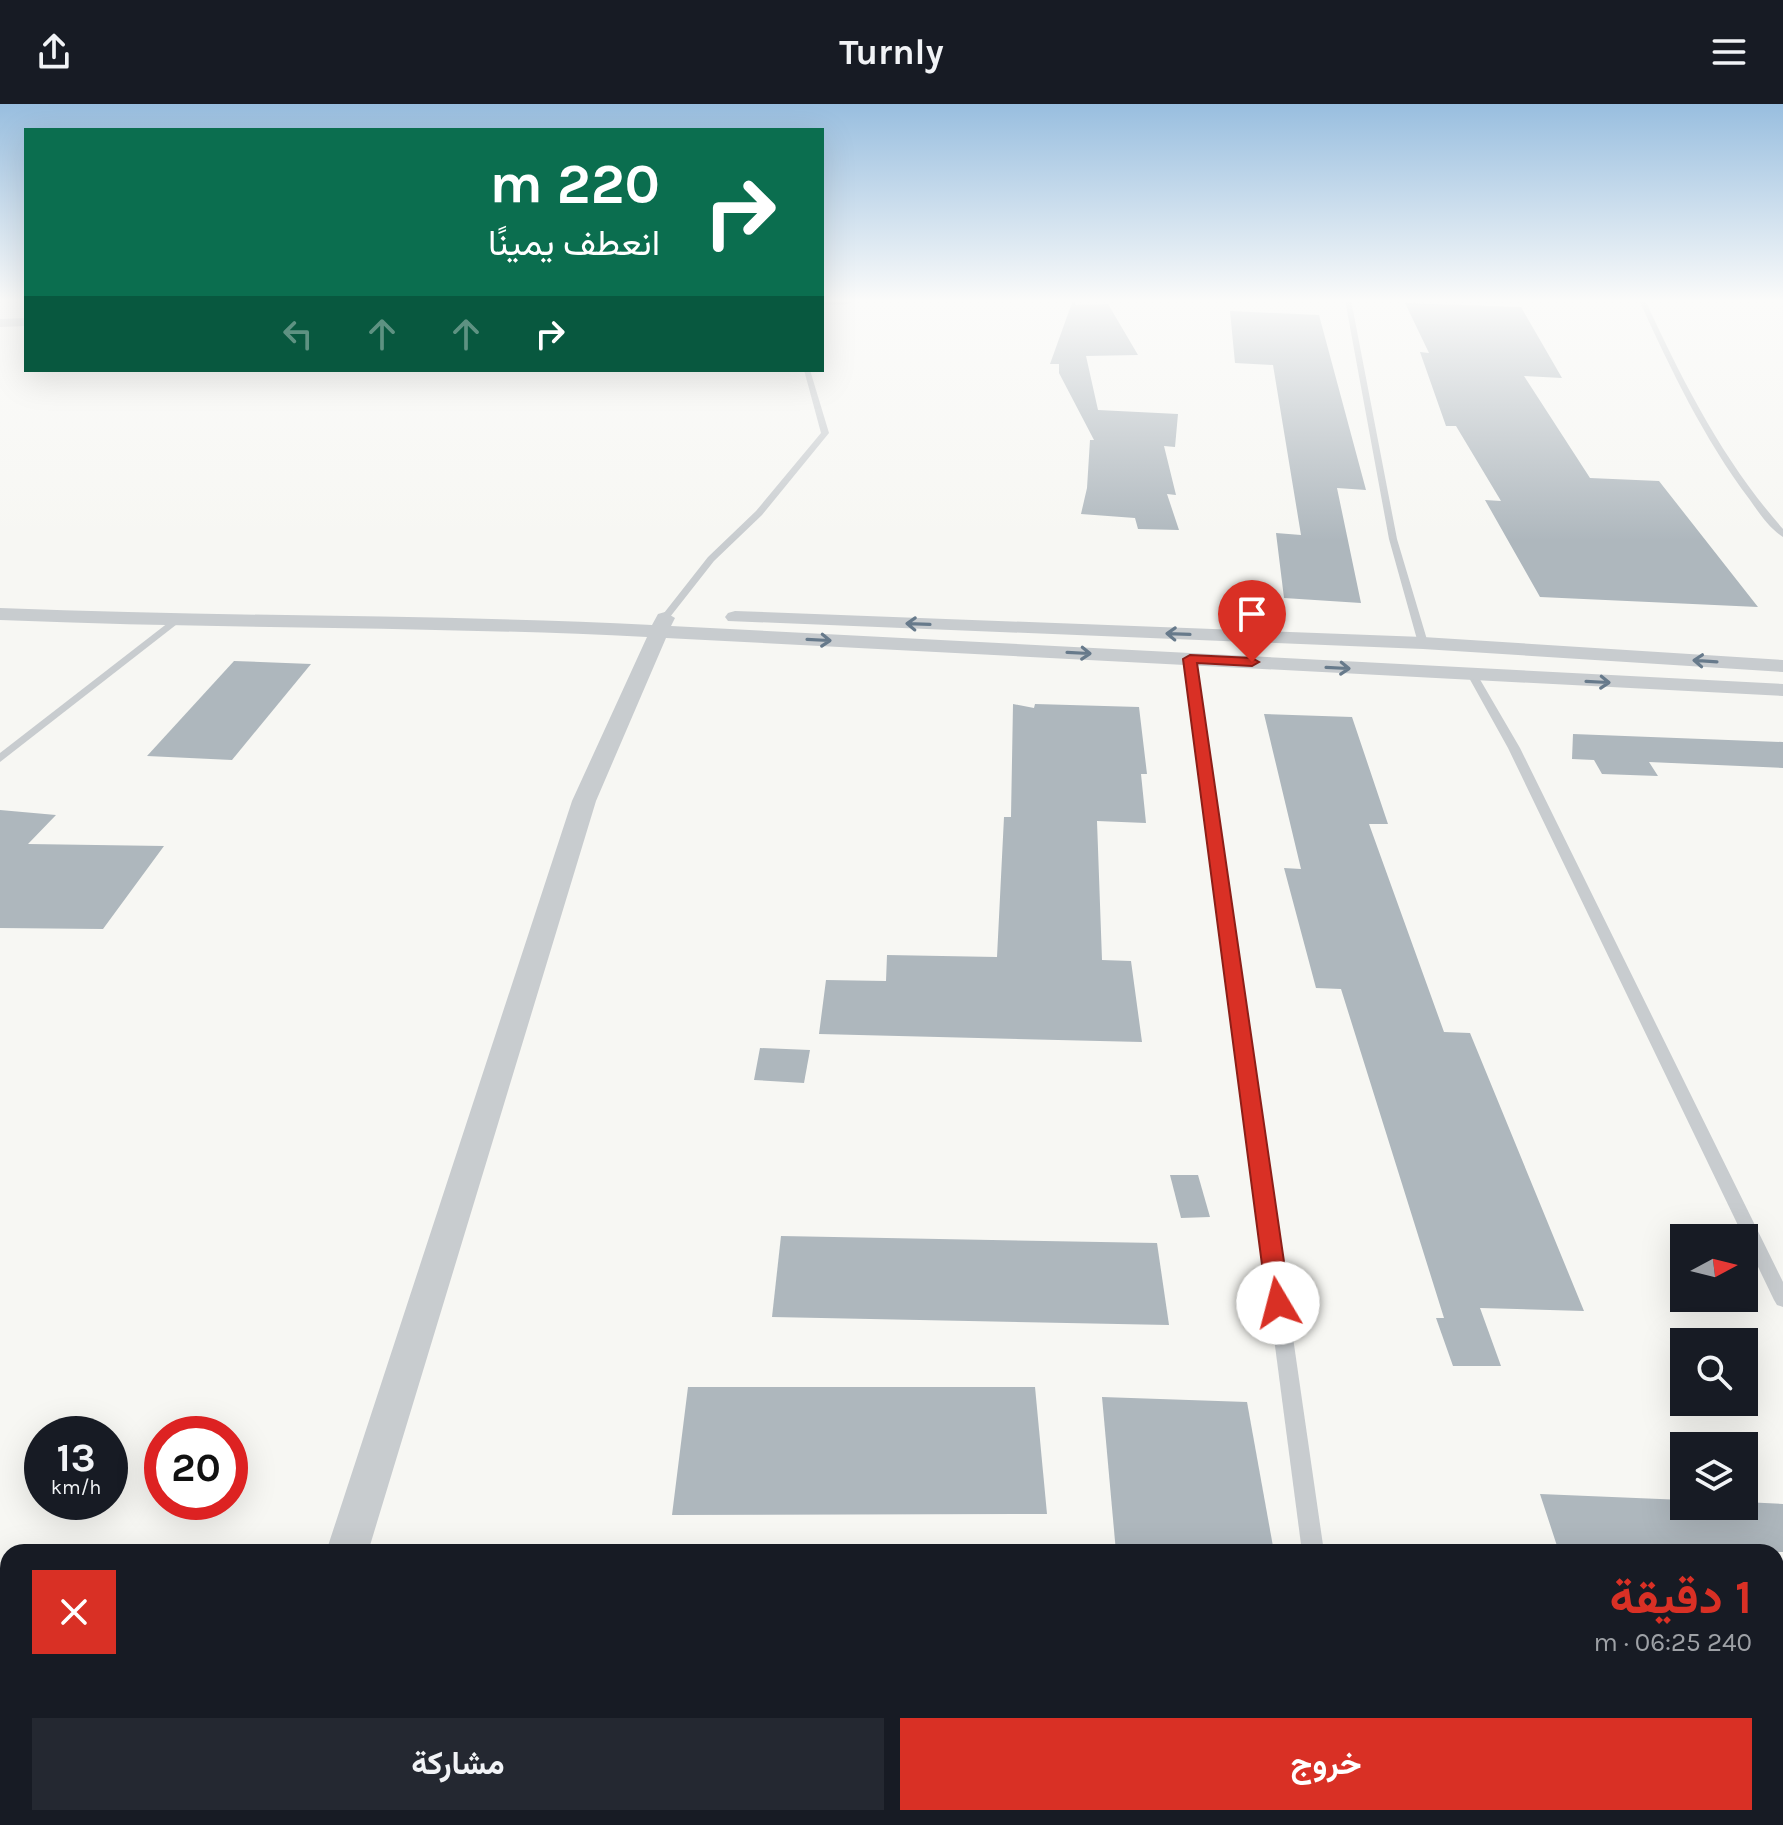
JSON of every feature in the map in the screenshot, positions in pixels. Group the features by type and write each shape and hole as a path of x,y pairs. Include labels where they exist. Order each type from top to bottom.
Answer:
{"street":[{"path":"0,614 176,621 551,626 662,624 762,628 951,625 1423,643 1783,666"},
{"path":"350,1544 584,801 662,624"},
{"path":"947,647 951,625"},
{"path":"762,628 947,647 1783,690"}],"lane":[{"path":"662,624 711,559 759,513 825,433 810,380"},
{"path":"1363,380 1393,539 1423,643"},
{"path":"1679,380 1761,511 1783,534"},
{"path":"0,759 176,621"},
{"path":"1190,659 1312,1544"},
{"path":"1473,676 1514,748 1783,1300"}],"building":[{"path":"1063,380 1091,380 1098,410 1178,414 1175,447 1164,446 1176,495 1167,494 1179,530 1138,529 1135,518 1081,514 1087,488 1090,440 1094,440"},
{"path":"1276,380 1337,380 1366,490 1337,488 1361,603 1284,598 1276,533 1301,535"},
{"path":"1430,380 1527,380 1590,478 1659,481 1758,607 1540,597 1485,500 1501,501 1456,426 1446,426"},
{"path":"234,661 311,664 232,760 147,756"},
{"path":"1013,704 1034,708 1035,704 1139,707 1147,774 1141,774 1146,823 1097,821 1102,960 1131,961 1142,1042 819,1034 826,980 886,981 887,955 997,957 1004,817 1011,817"},
{"path":"1264,714 1352,717 1388,824 1369,824 1444,1032 1470,1033 1584,1311 1480,1308 1501,1366 1453,1366 1436,1318 1444,1318 1341,989 1316,988 1284,868 1301,869"},
{"path":"1573,734 1783,742 1783,768 1649,762 1658,776 1602,774 1594,760 1572,759"},
{"path":"0,810 56,815 28,844 164,846 103,929 0,928"},
{"path":"760,1048 810,1050 804,1083 754,1080"},
{"path":"1170,1175 1198,1175 1210,1217 1181,1218"},
{"path":"781,1236 1157,1243 1169,1325 772,1317"},
{"path":"688,1387 1035,1387 1047,1514 672,1515"},
{"path":"1102,1397 1247,1402 1273,1544 1115,1544"},
{"path":"1540,1494 1670,1499 1670,1520 1758,1520 1758,1503 1783,1504 1783,1544 1556,1544"}],"route":[{"path":"1252,662 1190,659 1278,1303"}]}
